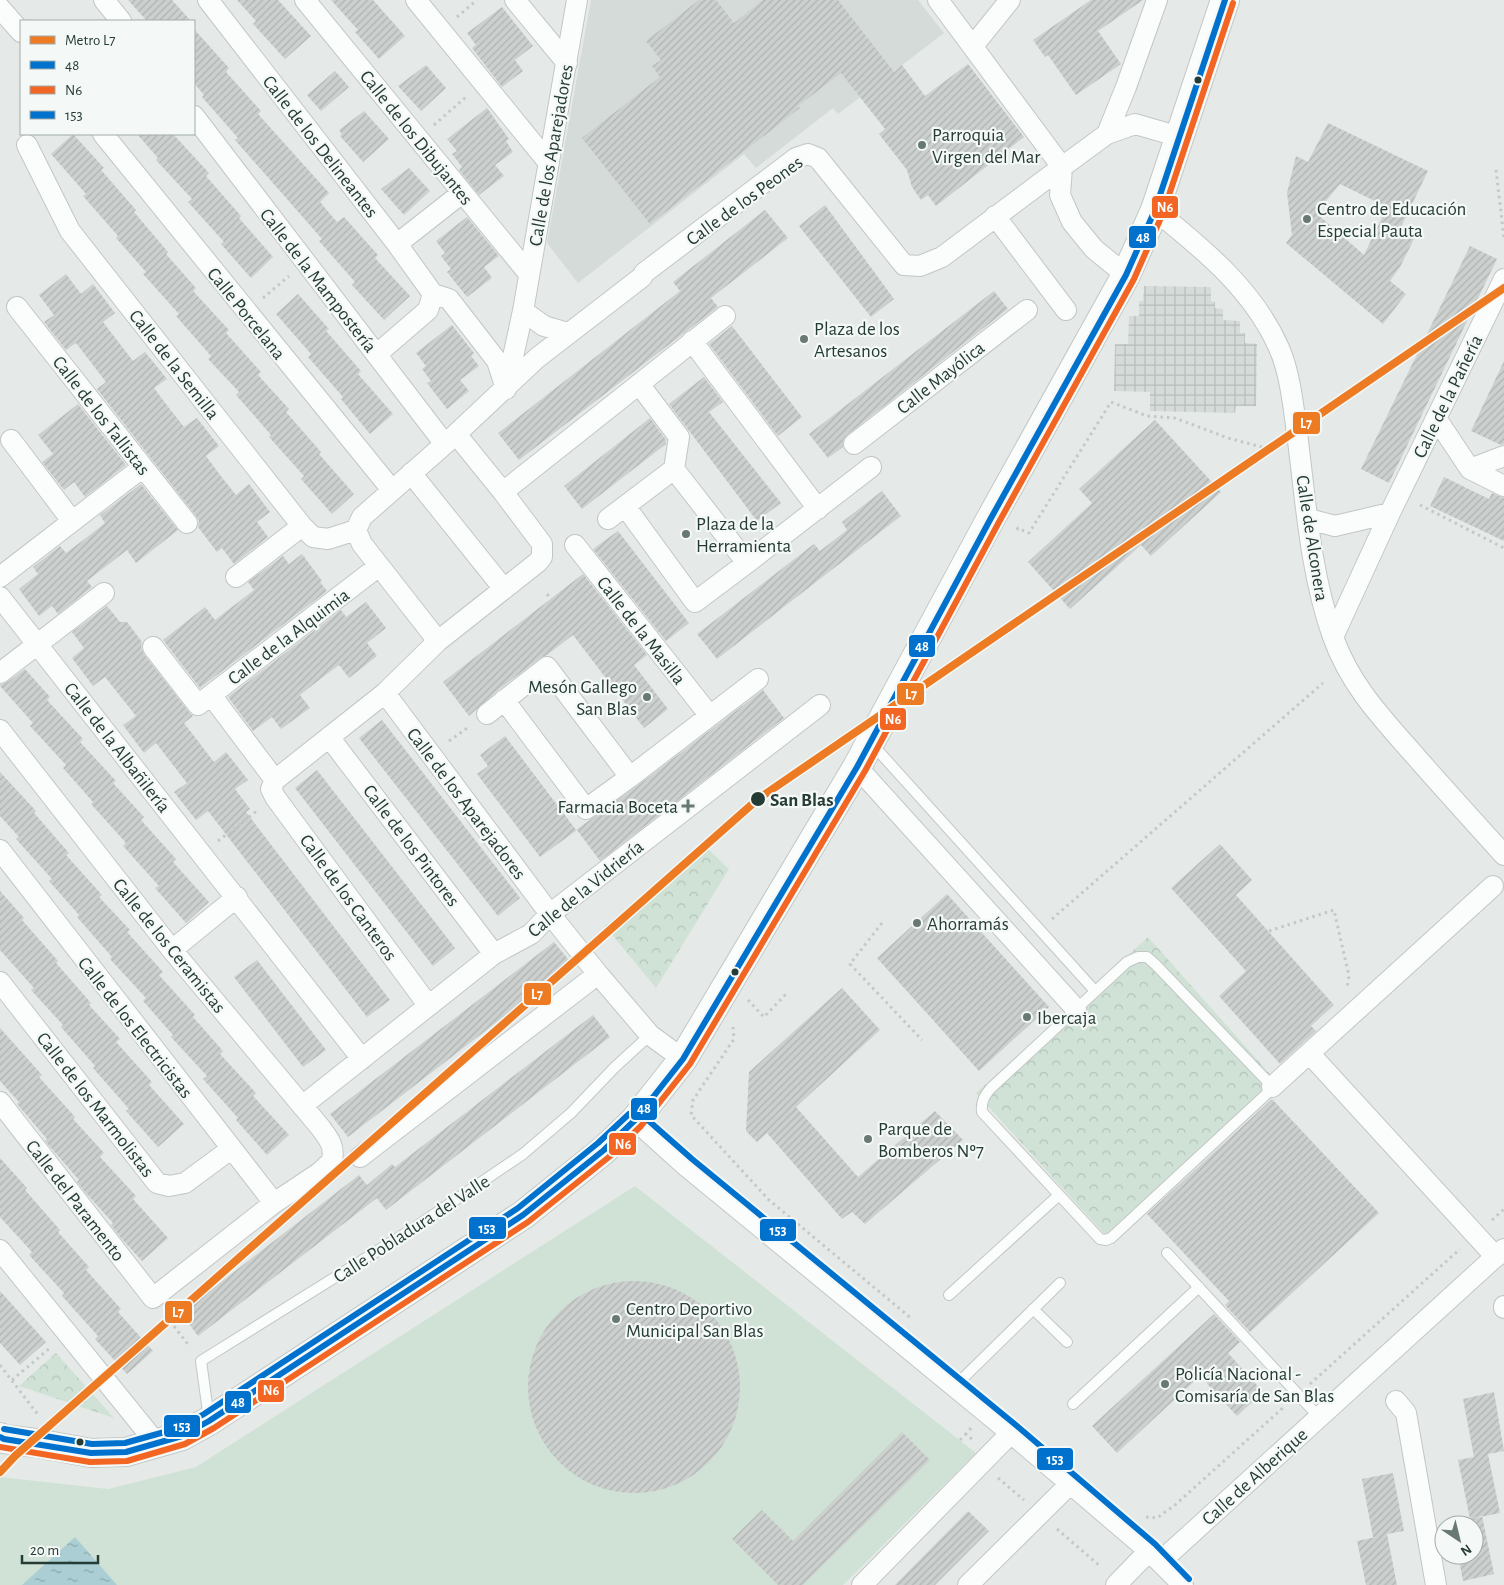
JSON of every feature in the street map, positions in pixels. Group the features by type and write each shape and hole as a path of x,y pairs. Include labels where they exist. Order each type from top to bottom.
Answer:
{"street":[{"path":"104,0 120,20"},
{"name":"Calle de los Delineantes","path":"208,0 397,244 433,294 450,299 497,361 506,389"},
{"name":"Calle de los Dibujantes","path":"305,0 529,274"},
{"path":"416,0 548,162"},
{"path":"516,0 566,64"},
{"name":"Calle de los Aparejadores","path":"506,389 523,310 577,0"},
{"path":"938,0 1062,167 1060,195 1072,222 1094,249 1126,275"},
{"path":"973,46 1010,0"},
{"path":"1107,134 1157,0"},
{"path":"2,1439 91,1453 126,1452 182,1436 209,1421 523,1215 604,1150 635,1120 683,1059 857,767 991,518 1126,275 1155,210 1225,0"},
{"path":"0,8 20,31"},
{"name":"Calle de la Mampostería","path":"195,117 377,354 450,438"},
{"path":"1062,167 1107,134 1135,124 1180,137"},
{"name":"Calle Porcelana","path":"104,135 392,490"},
{"name":"Calle de la Semilla","path":"27,145 70,231 302,526 313,537 328,539 356,530"},
{"name":"Calle de los Peones","path":"506,389 537,358 568,333 796,158 808,154 818,158 904,265 920,266 942,257 1062,167"},
{"path":"397,244 462,193"},
{"name":"Calle de Alconera","path":"1155,210 1216,261 1240,286 1280,348 1291,390 1320,594 1333,637 1347,669 1367,701 1504,855"},
{"path":"995,216 1066,310"},
{"name":"Calle de la Pañería","path":"1333,637 1436,418 1498,308 1504,279"},
{"path":"377,354 428,310 433,294"},
{"name":"Calle de los Tallistas","path":"16,307 187,523"},
{"path":"523,310 544,326 568,333"},
{"name":"Calle Mayólica","path":"854,444 1027,310"},
{"path":"503,492 725,316"},
{"path":"692,341 818,508"},
{"path":"608,519 674,469 679,438 639,384"},
{"path":"438,641 362,544 356,530 362,517 506,389"},
{"path":"1436,418 1470,469 1504,486"},
{"path":"273,789 329,737 385,693 438,641 542,557 542,544 503,492 450,438"},
{"path":"12,440 72,521"},
{"path":"1470,469 1504,456"},
{"path":"0,576 143,467"},
{"path":"624,506 695,602 871,467"},
{"path":"674,469 747,563"},
{"path":"411,472 504,589"},
{"path":"1308,519 1335,526 1390,513"},
{"path":"236,576 302,526"},
{"name":"Calle de la Masilla","path":"575,545 710,716"},
{"name":"Calle de la Alquimia","path":"204,700 379,566"},
{"path":"0,673 104,593"},
{"name":"Calle de la Albañilería","path":"0,597 362,1059"},
{"name":"Calle de los Canteros","path":"153,647 204,700 273,789 428,1005"},
{"path":"486,714 547,667 630,776"},
{"path":"504,700 586,809 758,679"},
{"name":"Calle de los Aparejadores","path":"385,693 550,914"},
{"name":"Calle de la Vidriería","path":"302,1106 494,954 531,934 550,914 820,705"},
{"name":"Calle de los Ceramistas","path":"0,730 172,950 332,1143 334,1151 332,1161 319,1173 274,1203"},
{"name":"Calle de los Pintores","path":"329,737 494,954"},
{"path":"857,767 1076,1009"},
{"name":"Calle de los Electricistas","path":"0,850 274,1203"},
{"path":"1272,1087 1493,886"},
{"path":"172,950 237,898"},
{"path":"550,914 650,1035 683,1059"},
{"path":"360,1157 598,974"},
{"name":"Calle de los Marmolistas","path":"0,982 157,1183 169,1186 185,1183 231,1149"},
{"path":"1309,1054 1500,1253"},
{"name":"Calle del Paramento","path":"0,1102 153,1298"},
{"path":"635,1120 679,1160 1011,1433 1154,1556 1183,1585"},
{"path":"153,1298 274,1203"},
{"path":"0,1250 157,1444"},
{"name":"Calle de Alberique","path":"1117,1584 1154,1556 1319,1416 1500,1253"},
{"path":"1396,1401 1406,1412 1436,1585"},
{"path":"862,1585 1011,1433"},
{"path":"968,1585 1070,1484"}],"lane":[{"path":"870,742 1095,991"},
{"path":"1138,956 1147,957 1272,1087 1271,1091 1111,1238 1106,1240 1100,1239 982,1112 981,1103 991,1088 1095,991 1127,962 1138,956"},
{"name":"Calle Pobladura del Valle","path":"201,1361 414,1228 523,1154 571,1113 615,1067 650,1035"},
{"path":"948,1295 1059,1195"},
{"path":"1167,1253 1319,1416"},
{"path":"955,1386 1060,1283"},
{"path":"1073,1404 1198,1287"},
{"path":"1033,1308 1067,1342"},
{"path":"201,1361 209,1421"}],"path":[{"path":"418,138 482,82"},
{"path":"1496,170 1504,238"},
{"path":"261,300 291,274"},
{"path":"1111,402 1147,416 1175,418 1228,438 1269,449"},
{"path":"1399,495 1504,548"},
{"path":"547,594 551,599"},
{"path":"1039,930 1323,683"},
{"path":"202,853 273,789"},
{"path":"1269,931 1334,910 1349,976 1340,1026"},
{"path":"882,923 850,964 922,1040"},
{"path":"746,998 764,1017 787,993"},
{"path":"712,1138 691,1115 693,1100 734,1038 733,1023"},
{"path":"153,1298 201,1361"},
{"path":"12,1380 67,1334"},
{"path":"0,1364 39,1417"},
{"path":"960,1440 984,1411"},
{"path":"966,1434 980,1447 978,1458 982,1464 1117,1584"}],"shaded area":[{"path":"591,0 918,0 944,33 838,114 833,108 756,168 744,154 578,283 547,243"},
{"path":"1144,286 1211,287 1211,301 1215,302 1215,308 1223,309 1223,320 1240,321 1240,333 1245,333 1245,343 1257,344 1256,406 1236,406 1235,413 1150,411 1150,392 1114,391 1115,344 1128,344 1129,316 1139,316 1139,301 1143,301"}],"green space":[{"path":"708,849 729,869 656,988 605,926"},
{"path":"1148,937 1278,1083 1107,1237 976,1093"},
{"name":"Centro Deportivo Municipal San Blas","path":"635,1186 976,1453 843,1585 0,1585 0,1477 108,1489 196,1467"},
{"path":"56,1353 114,1418 19,1386"}],"water":[{"path":"75,1537 117,1585 22,1585"}],"building":[{"path":"128,0 172,0 190,20 146,20"},
{"path":"237,0 278,0 311,36 285,59 253,24 256,21"},
{"path":"331,0 373,0 405,36 379,59 355,32 358,30"},
{"path":"699,0 716,0 734,23 763,0 838,0 894,72 902,65 925,96 968,64 1024,137 936,206 928,195 921,200 912,187 907,170 879,134 885,129 841,73 798,106 800,108 650,224 582,138 660,77 652,66 661,60 646,41"},
{"path":"1091,0 1143,0 1098,31 1121,64 1076,95 1048,55 1045,57 1033,40"},
{"path":"502,7 533,46 515,60 523,71 502,87 472,48 476,45 467,33"},
{"path":"195,30 229,68 226,72 261,111 258,114 329,193 320,202 337,222 344,217 378,255 375,258 410,296 384,320 352,285 355,282 319,241 322,239 235,140 238,138 202,97 204,95 195,84"},
{"path":"426,65 446,88 421,111 398,86"},
{"path":"335,71 349,87 321,111 307,95"},
{"path":"487,108 509,139 506,141 513,152 495,165 504,176 479,195 459,170 462,167 452,154 457,151 447,139"},
{"path":"364,111 389,139 363,162 340,136 342,134 339,130"},
{"name":"Centro de Educación Especial Pauta","path":"1328,123 1428,171 1400,229 1416,235 1400,267 1390,281 1406,294 1383,324 1286,243 1292,235 1287,193 1296,156 1308,162","holes":["1340,184 1387,207 1364,255 1316,213"]},
{"path":"74,135 104,168 101,170 136,210 134,212 168,252 166,254 196,288 193,291 229,330 226,333 261,372 258,375 289,409 286,412 354,494 332,514 301,479 304,476 269,437 271,435 236,395 239,392 208,359 211,356 176,316 179,314 143,274 146,272 83,196 86,194 51,154"},
{"path":"138,135 174,135 209,173 206,176 273,257 251,278 221,244 224,242 188,202 192,199 156,160 158,158"},
{"path":"409,168 430,191 404,215 381,189"},
{"path":"825,205 894,299 871,317 799,226"},
{"path":"765,210 788,238 711,298 718,307 519,460 498,433 680,291 673,282"},
{"path":"467,217 499,256 484,267 492,278 467,297 447,272 451,269 441,256 445,253 436,241"},
{"path":"1470,246 1497,259 1389,483 1361,469"},
{"path":"66,274 81,294 93,284 115,313 103,322 133,361 145,352 167,379 154,388 169,408 184,427 197,418 219,446 206,456 236,495 249,484 270,512 257,522 268,537 234,564 222,548 217,552 198,527 199,521 196,516 97,389 106,382 76,343 66,350 44,322 54,315 39,295"},
{"path":"994,291 1008,309 847,435 843,440 843,447 828,458 809,434"},
{"path":"298,294 329,329 326,331 361,371 358,374 393,414 370,434 341,399 343,397 308,357 311,354 276,314"},
{"path":"452,325 474,353 471,356 479,366 460,380 469,391 447,409 427,383 431,381 422,369 426,366 416,353"},
{"path":"732,326 802,417 778,436 709,344"},
{"path":"1504,361 1504,444 1501,445 1471,431"},
{"path":"704,377 723,402 709,412 781,503 757,521 669,404"},
{"path":"78,404 126,465 85,497 74,482 64,490 42,462 53,454 38,435"},
{"path":"650,418 666,440 666,444 582,509 564,486"},
{"path":"1155,420 1221,492 1151,556 1141,545 1070,609 1028,562 1092,503 1079,489"},
{"path":"1444,477 1489,499 1492,493 1504,498 1504,541 1430,506"},
{"path":"141,484 178,530 136,563 127,550 87,581 92,587 58,614 52,606 39,616 19,589 38,574 33,567 60,546 66,553 86,538 105,523 100,515"},
{"path":"882,491 901,516 717,659 697,634 814,544 820,551 847,530 842,522"},
{"path":"618,531 689,623 666,641 593,549"},
{"path":"302,554 327,591 200,688 163,640 205,607 215,620 254,590 248,582 283,556 289,564"},
{"path":"583,574 647,655 634,665 668,709 644,728 573,635 497,691 469,716 443,682"},
{"path":"366,602 386,628 367,643 377,656 349,678 339,665 319,680 300,695 310,708 281,729 272,717 253,731 228,697 341,610 346,617"},
{"path":"107,606 120,622 127,622 142,642 141,648 144,654 193,716 184,723 214,762 226,752 248,780 235,789 250,809 246,812 390,1000 367,1017 208,811 196,820 174,792 187,783 156,743 144,753 123,725 136,716 105,677 93,686 72,658 84,648 72,632"},
{"path":"25,669 50,697 47,700 83,739 80,742 116,781 113,783 144,817 141,820 176,859 173,862 209,902 186,923 155,888 159,886 123,846 126,843 91,804 93,802 63,768 66,765 30,726 33,723 0,686"},
{"path":"763,690 784,718 600,861 577,830 540,857 477,774 488,766 480,755 505,736 576,830"},
{"path":"382,720 520,898 498,916 359,738"},
{"path":"317,770 455,948 433,966 295,788"},
{"path":"0,772 36,811 34,813 69,853 66,855 102,895 99,897 130,930 127,932 163,972 159,975 195,1015 193,1017 223,1051 220,1054 256,1093 253,1096 289,1135 267,1155 236,1120 238,1118 203,1079 207,1076 171,1037 173,1035 143,1001 146,998 110,959 112,957 49,881 52,879 16,839 19,837 0,816"},
{"path":"1220,844 1252,880 1236,895 1334,1005 1311,1026 1316,1031 1280,1064 1219,996 1246,971 1171,888"},
{"path":"0,891 24,918 22,920 58,961 56,963 91,1003 89,1005 120,1039 116,1042 152,1082 149,1085 184,1124 158,1147 126,1111 129,1109 93,1068 95,1066 61,1027 63,1025 31,990 34,988 0,950"},
{"path":"947,894 1049,1007 979,1071 877,958"},
{"path":"554,942 572,964 348,1137 330,1114"},
{"path":"257,960 326,1050 303,1067 234,977"},
{"path":"842,988 880,1030 796,1107 858,1177 935,1111 963,1140 865,1224 852,1212 842,1219 767,1133 757,1142 746,1131 749,1072"},
{"path":"593,1015 610,1037 386,1210 367,1185 392,1164 395,1167"},
{"path":"0,1028 42,1075 39,1077 104,1153 100,1157 136,1196 133,1199 168,1238 142,1261 121,1238 111,1225 113,1223 77,1182 79,1180 45,1141 47,1139 17,1104 19,1102 0,1081"},
{"path":"1272,1099 1379,1213 1250,1332 1225,1305 1229,1301 1147,1214"},
{"path":"0,1158 27,1188 25,1190 89,1267 86,1270 121,1309 118,1312 153,1351 127,1374 95,1339 98,1336 62,1296 64,1293 29,1255 32,1252 0,1217"},
{"path":"359,1175 377,1198 198,1336 181,1313"},
{"path":"624,1281 644,1281 665,1285 684,1293 709,1312 722,1328 732,1346 738,1366 740,1387 738,1408 732,1428 722,1446 709,1462 684,1481 665,1489 644,1493 624,1493 603,1489 584,1481 567,1469 552,1454 540,1437 532,1418 528,1397 528,1377 532,1356 540,1337 552,1320 567,1305 584,1293 603,1285"},
{"path":"0,1291 46,1342 20,1365 0,1343"},
{"name":"Policía Nacional - Comisaría de San Blas","path":"1214,1314 1240,1342 1228,1353 1263,1392 1237,1416 1200,1376 1117,1453 1092,1426"},
{"path":"1494,1392 1504,1451 1488,1454 1500,1513 1484,1516 1469,1515 1458,1460 1474,1457 1463,1399"},
{"path":"902,1432 930,1460 803,1585 778,1585 732,1539 762,1510 793,1541"},
{"path":"1393,1473 1404,1531 1387,1534 1397,1585 1366,1585 1357,1541 1376,1537 1373,1537 1362,1479"},
{"path":"968,1511 989,1531 935,1585 895,1585"},
{"path":"1484,1526 1494,1574 1463,1581 1460,1565 1484,1565"}],"metro line":[{"name":"L7","path":"0,1472 15,1456 758,799 1504,288"}],"transit line":[{"name":"48","path":"0,1437 91,1453 126,1452 182,1436 209,1421 523,1215 604,1150 635,1120 683,1059 857,767 991,518 1126,275 1155,210 1225,0"},
{"name":"N6","path":"0,1447 90,1462 127,1461 185,1444 214,1428 528,1222 609,1157 641,1126 690,1064 865,771 999,522 1134,279 1163,213 1233,3"},
{"name":"153","path":"4,1429 92,1444 125,1443 179,1428 204,1414 518,1208 598,1143 629,1114"},
{"name":"153","path":"641,1114 692,1159 1017,1426 1155,1544 1189,1579"}],"place":[{"name":"Parroquia Virgen del Mar","path":"922,145"},
{"name":"Centro de Educación Especial Pauta","path":"1307,219"},
{"name":"Plaza de los Artesanos","path":"804,339"},
{"name":"Plaza de la Herramienta","path":"686,534"},
{"name":"Mesón Gallego San Blas","path":"647,697"},
{"name":"San Blas","path":"758,799"},
{"name":"Farmacia Boceta","path":"688,806"},
{"name":"Ahorramás","path":"917,923"},
{"name":"Ibercaja","path":"1027,1017"},
{"name":"Parque de Bomberos Nº7","path":"868,1139"},
{"name":"Centro Deportivo Municipal San Blas","path":"616,1319"},
{"name":"Policía Nacional - Comisaría de San Blas","path":"1165,1384"}]}
